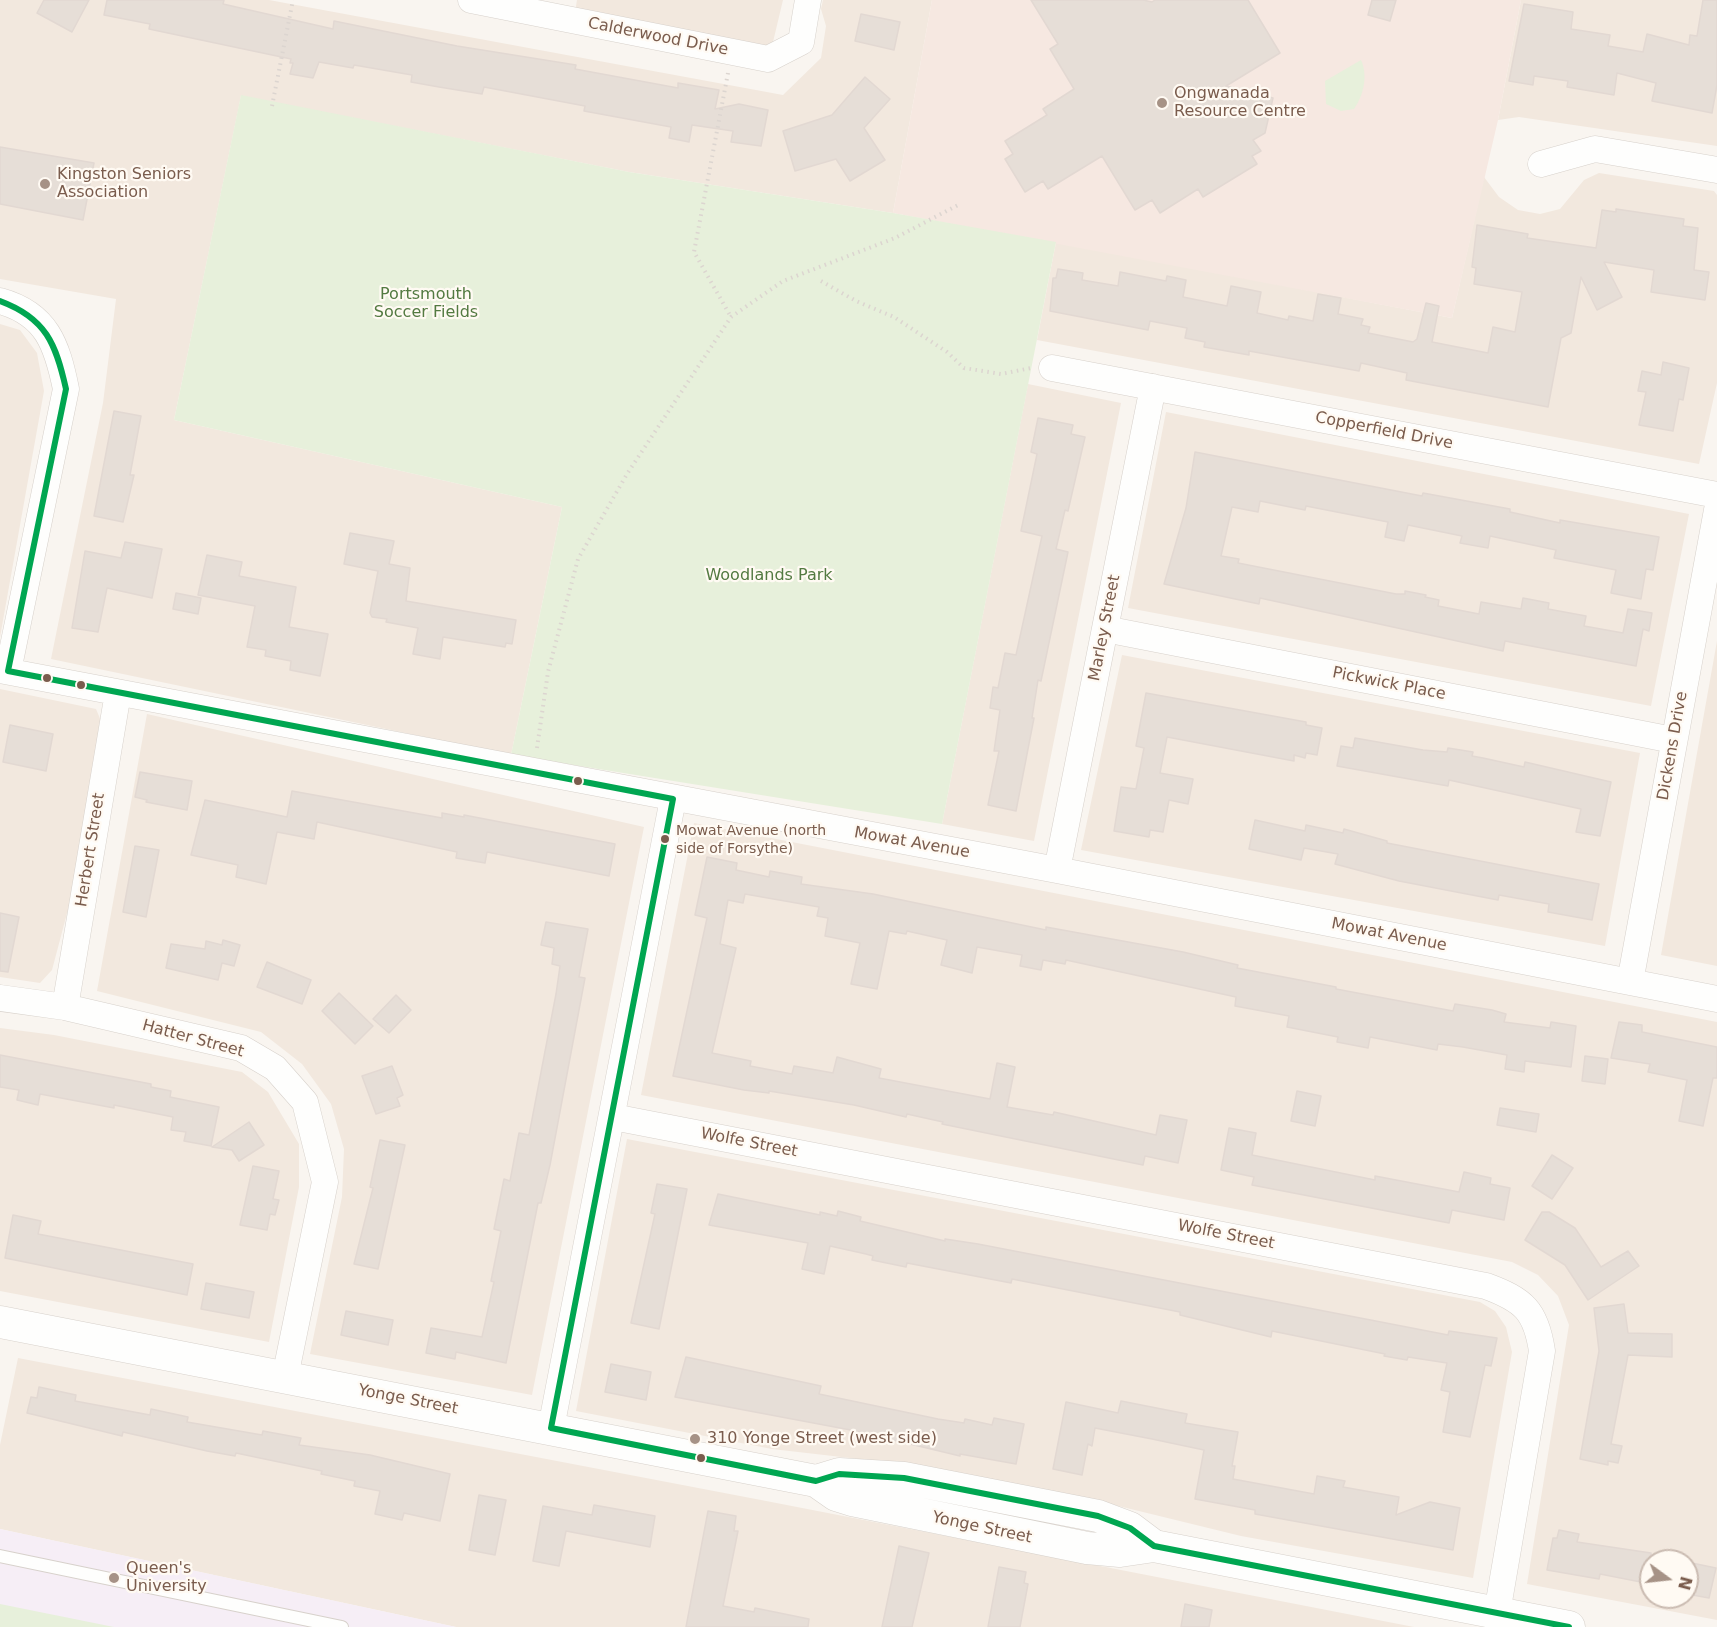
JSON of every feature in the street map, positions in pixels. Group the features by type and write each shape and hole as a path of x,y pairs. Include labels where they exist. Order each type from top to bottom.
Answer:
{"street":[{"name":"Calderwood Drive","path":"471,0 563,9 768,58 801,42 808,0"},
{"path":"1540,164 1595,149 1717,170"},
{"path":"0,301 13,305 42,322 59,355 66,389 4,670"},
{"name":"Copperfield Drive","path":"1042,368 1153,387 1717,495"},
{"name":"Marley Street","path":"1057,870 1153,387"},
{"name":"Dickens Drive","path":"1630,982 1717,510"},
{"name":"Pickwick Place","path":"1105,629 1673,740"},
{"name":"Mowat Avenue","path":"4,670 673,799 1057,870 1717,999"},
{"name":"Herbert Street","path":"65,1007 118,693"},
{"path":"551,1428 673,799"},
{"name":"Hatter Street","path":"0,998 65,1007 241,1048 275,1068 305,1102 325,1182 285,1377"},
{"name":"Wolfe Street","path":"613,1117 1486,1286 1509,1294 1526,1306 1538,1325 1542,1351 1497,1613"},
{"name":"Yonge Street","path":"0,1322 816,1481 836,1495 852,1500 1029,1538 1120,1551 1154,1546 1569,1627"}],"lane":[{"path":"0,1556 342,1627"}],"path":[{"path":"272,106 293,0"},
{"path":"729,70 694,252 731,317"},
{"path":"534,772 548,672 578,559 627,474 731,317 783,281 895,237 960,204"},
{"path":"821,281 856,301 894,316 948,352 964,368 1001,374 1042,368"}],"shaded area":[{"path":"0,0 269,0 783,95 821,58 826,26 821,9 823,0 932,0 893,213 629,172 241,96 174,420 562,507 511,755 51,659 103,403 116,299 0,279"},
{"path":"577,0 783,0 773,42 758,53 574,18"},
{"path":"932,0 1521,0 1498,120 1452,318 893,213"},
{"path":"1521,0 1717,0 1717,146 1519,117 1498,120"},
{"path":"1599,173 1714,191 1717,195 1717,383 1699,464 1037,340 1056,242 1452,318 1484,177 1499,197 1518,210 1540,214 1560,209 1584,180"},
{"path":"0,324 20,330 37,353 44,391 0,637"},
{"path":"1028,384 1121,403 1034,841 942,824"},
{"path":"1166,412 1689,514 1651,706 1128,608"},
{"path":"1717,641 1717,966 1661,955"},
{"path":"1122,655 1640,753 1605,946 1081,850"},
{"path":"0,689 96,709 104,728 79,868 52,970 40,983 0,977"},
{"path":"147,714 644,827 532,1395 310,1354 342,1197 344,1149 331,1104 302,1064 261,1032 97,991"},
{"path":"694,823 1717,1022 1717,1620 1659,1609 1699,1609 1699,1549 1639,1549 1639,1605 1527,1584 1569,1325 1558,1296 1538,1275 1512,1262 641,1095"},
{"path":"0,1028 54,1035 242,1072 268,1092 299,1144 299,1187 269,1342 0,1291"},
{"path":"627,1139 1480,1302 1495,1311 1506,1327 1512,1352 1473,1578 1241,1536 1098,1501 911,1465 772,1449 576,1411"},
{"path":"18,1358 1414,1627 456,1627 0,1529 0,1445"},
{"name":"Queen's University","path":"0,1529 456,1627 0,1627"}],"green space":[{"path":"1361,60 1364,85 1354,109 1341,111 1326,104 1325,81"},
{"name":"Woodlands Park","path":"241,95 629,172 893,213 1056,242 942,824 511,755 562,507 174,420"},
{"path":"0,1604 114,1627 0,1627"}],"building":[{"path":"44,0 89,0 72,32 37,13"},
{"path":"107,0 224,0 223,4 333,29 334,21 457,46 576,65 575,69 678,88 678,83 719,90 715,109 739,104 768,110 761,146 731,142 733,131 692,125 689,142 669,138 671,127 584,111 585,106 484,87 482,94 439,87 411,82 412,75 354,65 353,68 319,62 313,78 290,74 293,63 290,63 291,59 149,29 150,24 104,15"},
{"name":"Ongwanada Resource Centre","path":"1031,0 1143,0 1152,2 1155,0 1248,0 1280,53 1226,86 1273,98 1265,133 1253,140 1261,151 1252,156 1257,164 1203,197 1198,189 1160,213 1152,200 1135,210 1102,156 1048,189 1043,181 1025,192 1005,159 1013,154 1005,141 1047,115 1043,109 1074,89 1050,49 1058,44"},
{"path":"1372,0 1396,0 1390,21 1368,15"},
{"path":"1703,0 1717,0 1717,85 1712,113 1652,101 1656,83 1617,73 1614,95 1567,87 1568,81 1534,76 1533,85 1509,81 1524,4 1573,12 1571,29 1610,35 1608,46 1643,52 1647,34 1689,45 1690,35 1697,36"},
{"path":"861,14 900,22 894,50 855,41"},
{"path":"865,77 890,99 864,128 885,160 850,181 836,159 795,171 783,131 832,115"},
{"name":"Kingston Seniors Association","path":"0,147 94,163 83,220 0,204"},
{"path":"1616,209 1684,219 1683,226 1698,228 1694,270 1709,272 1705,300 1651,292 1654,270 1604,262 1622,297 1597,310 1581,277 1571,333 1561,338 1548,407 1406,380 1407,373 1361,363 1359,371 1249,351 1249,355 1204,347 1205,342 1185,338 1187,328 1150,321 1148,330 1050,311 1053,278 1056,278 1058,269 1083,273 1082,280 1118,286 1120,272 1166,281 1167,276 1186,280 1183,297 1227,306 1231,286 1261,292 1257,313 1288,320 1289,316 1313,321 1318,294 1341,298 1338,314 1363,319 1361,325 1370,327 1368,333 1413,342 1417,339 1426,303 1439,306 1432,342 1488,353 1493,327 1515,332 1522,292 1474,284 1476,268 1472,267 1477,225 1528,234 1527,238 1596,248 1602,210 1616,212"},
{"path":"1663,362 1689,368 1683,400 1679,399 1673,431 1639,425 1646,392 1638,391 1642,371 1661,375"},
{"path":"114,411 141,416 130,475 134,475 123,522 94,516"},
{"path":"1038,418 1073,425 1071,434 1085,437 1068,511 1065,510 1056,549 1068,552 1041,681 1038,680 1032,718 1034,718 1016,811 988,805 999,751 994,751 1000,710 990,708 993,687 998,688 1005,653 1016,655 1042,536 1021,531 1037,454 1031,452"},
{"path":"1195,452 1422,496 1423,493 1510,509 1510,512 1560,523 1560,520 1659,537 1653,570 1646,569 1641,599 1611,593 1616,570 1554,558 1556,550 1490,536 1488,548 1460,543 1462,536 1408,525 1404,541 1385,537 1388,522 1306,506 1305,510 1260,501 1258,512 1232,507 1221,556 1239,559 1238,563 1396,594 1405,594 1405,591 1426,595 1425,597 1439,600 1438,606 1479,614 1481,602 1521,609 1523,598 1549,603 1548,609 1586,616 1584,626 1623,633 1628,609 1652,613 1649,631 1643,629 1636,666 1505,641 1503,651 1260,598 1259,604 1164,584 1186,508"},
{"path":"350,533 394,541 389,564 410,568 406,601 516,620 512,644 506,643 505,647 443,637 440,659 413,654 418,628 386,622 387,619 372,617 370,613 378,571 344,564"},
{"path":"125,542 162,549 152,598 107,588 98,632 72,628 85,551 121,558"},
{"path":"207,555 242,562 239,576 296,587 289,627 328,634 320,676 290,670 291,661 265,656 266,650 247,647 255,606 198,595"},
{"path":"176,593 201,598 198,614 173,609"},
{"path":"1146,693 1306,722 1306,725 1322,728 1317,755 1306,753 1305,758 1294,755 1294,761 1167,737 1160,773 1193,779 1188,804 1169,800 1163,832 1150,830 1149,837 1114,831 1121,787 1136,789 1144,748 1136,746"},
{"path":"10,725 53,734 46,771 3,762"},
{"path":"1355,738 1423,750 1447,752 1448,748 1473,752 1472,756 1524,767 1525,762 1611,782 1600,836 1576,832 1581,809 1449,780 1448,786 1337,766 1341,746 1353,748"},
{"path":"140,772 192,781 187,810 146,802 147,800 135,797"},
{"path":"292,791 442,818 442,813 464,817 464,815 615,844 609,876 487,852 485,863 456,858 457,852 317,822 314,839 277,832 266,884 236,877 238,865 191,855 205,800 287,817"},
{"path":"1255,820 1305,831 1306,825 1343,833 1344,829 1387,841 1387,843 1599,884 1592,920 1548,912 1549,904 1499,895 1498,900 1399,881 1335,864 1338,854 1304,848 1301,860 1249,849"},
{"path":"135,846 159,850 146,917 123,912"},
{"path":"707,857 737,863 736,870 769,877 770,871 802,877 801,884 873,894 1046,930 1046,927 1183,952 1238,965 1237,968 1336,987 1336,989 1453,1011 1455,1004 1492,1010 1506,1014 1504,1022 1550,1028 1551,1022 1576,1026 1571,1067 1525,1061 1524,1072 1505,1069 1507,1055 1463,1047 1438,1044 1437,1050 1370,1037 1368,1048 1337,1042 1338,1037 1287,1027 1289,1016 1235,1006 1236,997 1066,960 1065,964 1043,960 1041,970 1020,966 1022,955 977,947 972,973 941,965 947,940 907,931 906,934 889,931 877,989 851,984 860,943 825,936 828,918 817,916 819,907 745,894 743,903 728,900 720,944 736,948 712,1053 751,1061 750,1066 792,1074 794,1066 833,1073 837,1057 881,1069 879,1078 990,1099 997,1063 1015,1067 1007,1107 1053,1115 1054,1112 1156,1135 1160,1115 1187,1120 1178,1163 1145,1156 1143,1165 942,1124 943,1122 907,1114 906,1117 854,1105 769,1091 769,1093 744,1090 673,1076 707,918 695,915"},
{"path":"0,913 19,917 8,972 0,971"},
{"path":"546,922 588,929 579,977 585,978 550,1165 541,1203 538,1203 506,1363 456,1352 455,1359 426,1353 431,1328 482,1337 494,1282 491,1281 501,1231 494,1229 504,1179 510,1181 519,1133 529,1135 556,994 560,966 552,964 554,948 541,945"},
{"path":"223,940 240,945 234,966 222,963 218,980 166,968 171,944 205,949 206,941 222,945"},
{"path":"267,962 311,980 302,1004 257,987"},
{"path":"339,993 373,1026 355,1044 322,1011"},
{"path":"396,995 411,1010 389,1033 373,1019"},
{"path":"1619,1022 1642,1025 1642,1032 1717,1047 1717,1078 1713,1078 1703,1126 1679,1121 1687,1080 1648,1072 1650,1064 1611,1058"},
{"path":"0,1055 151,1084 151,1087 171,1091 170,1097 219,1107 211,1146 184,1141 186,1132 171,1130 173,1117 40,1094 38,1105 17,1100 19,1090 0,1087"},
{"path":"1585,1056 1608,1059 1605,1084 1582,1081"},
{"path":"392,1066 403,1095 397,1098 400,1106 376,1114 362,1076"},
{"path":"1297,1091 1321,1096 1315,1126 1291,1121"},
{"path":"1500,1108 1539,1114 1536,1132 1497,1125"},
{"path":"249,1122 264,1145 239,1161 232,1150 212,1147"},
{"path":"1229,1128 1256,1133 1252,1155 1375,1180 1375,1176 1459,1192 1464,1172 1491,1178 1490,1184 1510,1188 1504,1220 1452,1210 1449,1223 1252,1185 1254,1177 1221,1170"},
{"path":"380,1140 405,1145 378,1269 354,1264 373,1188 370,1187"},
{"path":"1552,1155 1573,1168 1552,1199 1532,1186"},
{"path":"253,1166 279,1171 273,1199 279,1200 275,1215 270,1214 267,1230 240,1225"},
{"path":"657,1184 687,1189 659,1329 631,1323 655,1214 651,1213"},
{"path":"718,1194 820,1215 820,1212 837,1216 838,1211 861,1217 860,1221 945,1241 945,1239 978,1244 1448,1335 1449,1331 1497,1338 1491,1366 1485,1365 1470,1437 1443,1432 1450,1392 1441,1390 1447,1363 1384,1356 1385,1354 1272,1331 1271,1337 1180,1315 1180,1312 1012,1279 1011,1283 907,1263 906,1267 872,1260 873,1256 830,1246 824,1274 802,1269 808,1243 709,1225"},
{"path":"1542,1212 1549,1212 1575,1228 1601,1267 1628,1251 1639,1266 1588,1300 1565,1265 1525,1240"},
{"path":"13,1215 41,1221 38,1234 193,1264 187,1295 5,1258"},
{"path":"206,1283 254,1292 249,1318 201,1309"},
{"path":"1624,1304 1628,1333 1672,1334 1672,1357 1628,1355 1611,1444 1622,1446 1618,1463 1608,1461 1608,1465 1580,1459 1599,1351 1594,1308"},
{"path":"346,1311 393,1320 388,1345 341,1335"},
{"path":"686,1357 821,1386 819,1394 938,1419 964,1423 965,1419 992,1425 994,1418 1024,1424 1016,1464 960,1454 960,1456 856,1431 675,1397"},
{"path":"611,1364 651,1372 646,1400 605,1392"},
{"path":"39,1387 76,1395 75,1401 150,1415 151,1409 188,1417 187,1422 262,1435 263,1431 301,1438 299,1445 370,1455 450,1474 440,1521 404,1513 402,1520 375,1514 380,1491 354,1486 355,1481 321,1474 322,1471 236,1453 235,1456 207,1451 123,1432 122,1436 27,1413 31,1397 37,1398"},
{"path":"1121,1401 1187,1414 1185,1423 1238,1432 1232,1466 1235,1466 1233,1479 1314,1494 1317,1476 1345,1481 1343,1487 1399,1497 1396,1515 1430,1502 1460,1508 1453,1550 1255,1514 1255,1510 1195,1499 1204,1450 1152,1439 1095,1428 1092,1446 1088,1444 1082,1475 1053,1469 1066,1402 1118,1413"},
{"path":"479,1495 506,1500 495,1555 469,1550"},
{"path":"594,1505 655,1516 650,1547 566,1531 559,1566 533,1561 543,1506 592,1515"},
{"path":"708,1511 736,1516 734,1531 738,1531 723,1606 754,1612 755,1608 809,1619 808,1627 686,1627"},
{"path":"1559,1530 1579,1534 1577,1542 1639,1551 1639,1582 1600,1574 1599,1579 1547,1570 1553,1538 1557,1538"},
{"path":"899,1546 929,1553 912,1627 882,1627"},
{"path":"1699,1564 1716,1568 1709,1598 1699,1596"},
{"path":"999,1567 1026,1572 1024,1583 1028,1584 1020,1627 988,1627"},
{"path":"1185,1604 1212,1610 1209,1627 1181,1627"}],"transit line":[{"path":"0,301 28,316 46,334 58,359 66,389 8,671"},
{"path":"8,671 673,799"},
{"path":"551,1428 673,799"},
{"path":"551,1428 816,1481 839,1474 904,1478 1098,1516 1130,1528 1154,1546 1569,1627"}],"place":[{"name":"Ongwanada Resource Centre","path":"1162,103"},
{"name":"Kingston Seniors Association","path":"45,184"},
{"name":"Mowat Avenue (north side of Forsythe)","path":"665,839"},
{"name":"310 Yonge Street (west side)","path":"695,1439"},
{"name":"Queen's University","path":"114,1578"}],"park label":[{"name":"Portsmouth Soccer Fields","path":"426,304"}]}
